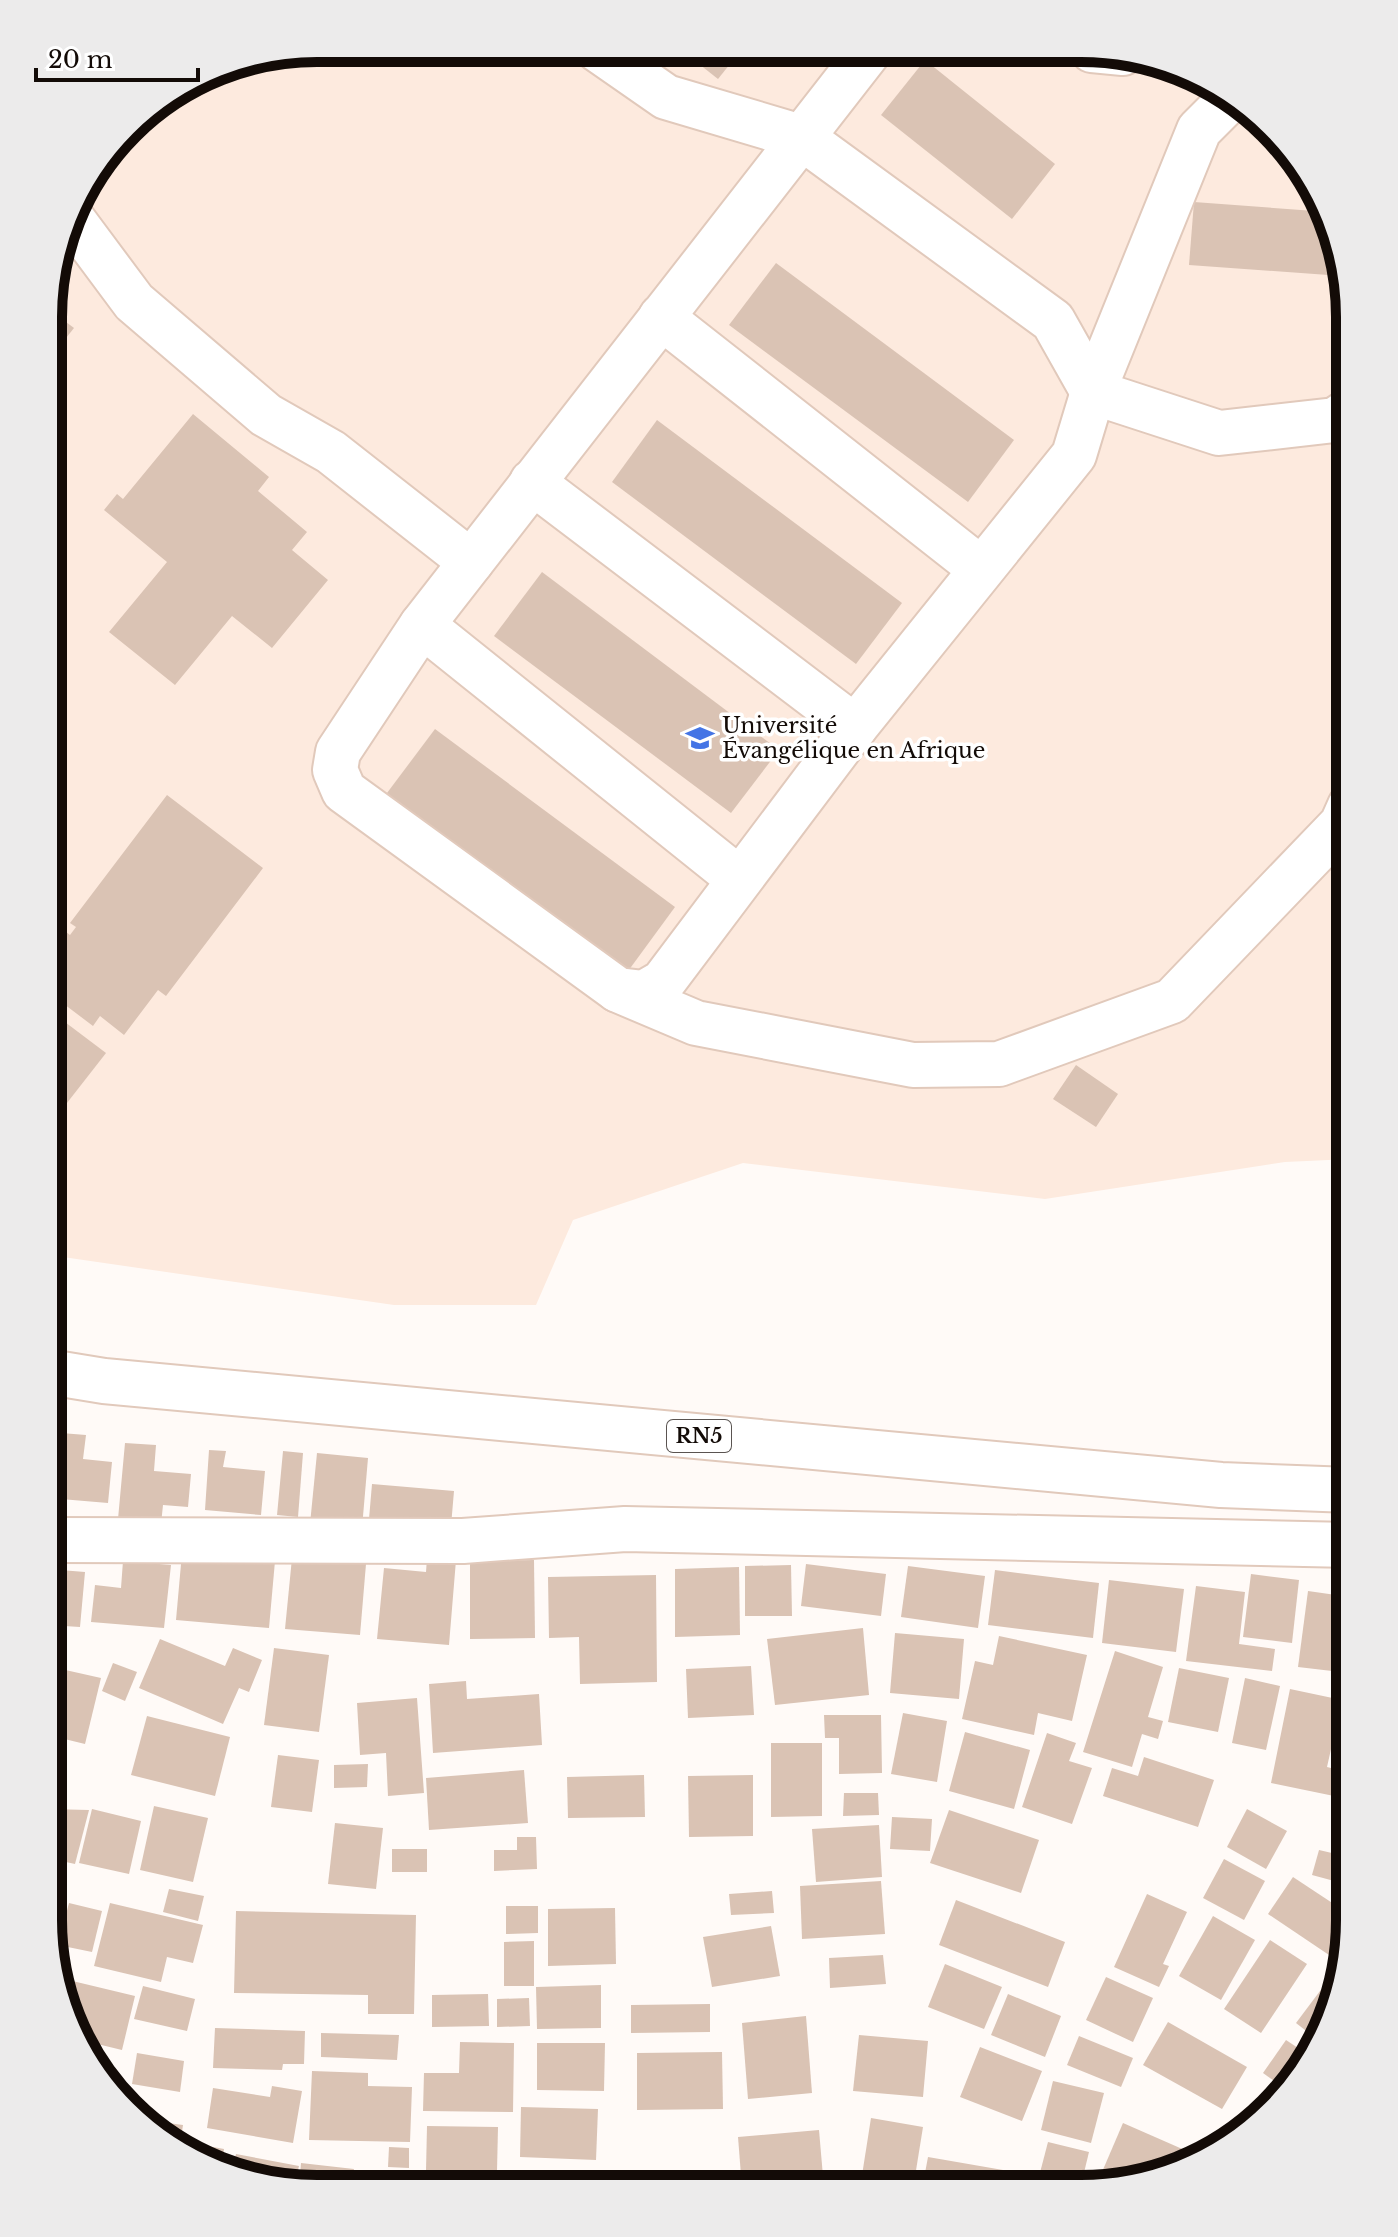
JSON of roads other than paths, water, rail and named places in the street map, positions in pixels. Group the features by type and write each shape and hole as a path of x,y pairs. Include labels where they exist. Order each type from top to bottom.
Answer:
{"main road":[{"path":"616,62 666,97 801,137 1053,321 1093,392 1219,433 1336,419"},
{"path":"860,62 422,625 338,752 335,770 344,791 618,990 696,1023 913,1065 999,1064 1172,1001 1336,831"},
{"path":"618,990 644,993 663,982 855,727 1074,455 1093,392 1199,130 1223,106"},
{"path":"78,227 134,302 266,415 331,452 471,562"},
{"path":"661,317 981,569"},
{"path":"532,482 855,727"},
{"path":"422,625 739,879"},
{"name":"RN5","path":"62,1374 104,1381 1040,1469 1221,1485 1335,1489"},
{"path":"62,1540 463,1541 625,1529 1335,1545"}],"place":[{"name":"Université Évangélique en Afrique","path":"700,738"}]}
